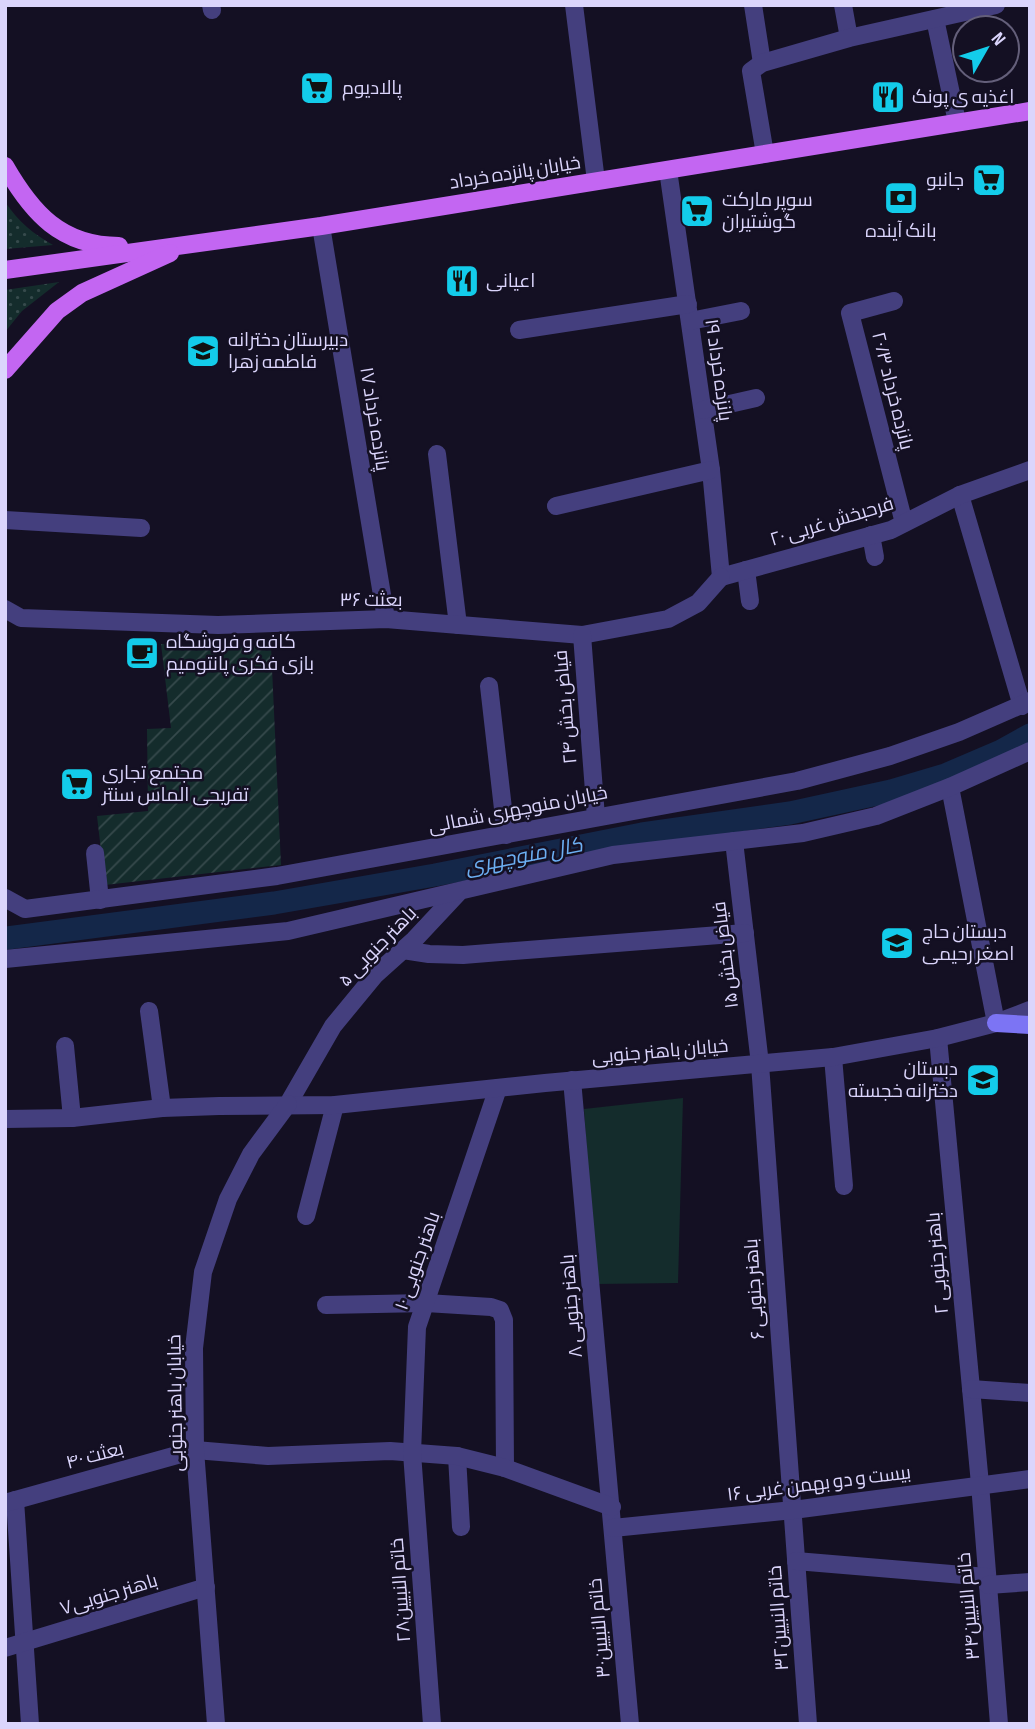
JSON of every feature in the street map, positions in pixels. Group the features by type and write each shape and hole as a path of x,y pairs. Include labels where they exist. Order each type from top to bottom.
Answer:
{"main road":[{"name":"خیابان پانزده خرداد","path":"5,270 321,226 1030,111"},
{"path":"5,166 23,197 43,218 69,237 97,246 168,247"},
{"path":"5,370 57,311 82,293 189,244"},
{"path":"996,1023 1030,1025"}],"street":[{"path":"574,5 596,181"},
{"path":"753,5 762,63"},
{"path":"843,5 849,38"},
{"path":"765,154 751,71 762,63 928,15 996,5"},
{"path":"928,15 957,122"},
{"name":"پانزده خرداد ۱۹","path":"668,170 711,470 721,577"},
{"name":"پانزده خرداد ۱۷","path":"321,226 386,619"},
{"name":"پانزده خرداد ۲۰/۳","path":"894,301 850,313 904,523"},
{"path":"519,330 689,312 741,311"},
{"path":"703,410 756,398"},
{"path":"437,454 458,625"},
{"path":"556,506 711,470"},
{"name":"فرحبخش غربی ۲۰","path":"721,577 891,530 960,495 1030,470"},
{"path":"960,495 1026,704"},
{"path":"5,520 141,528"},
{"path":"871,535 875,557"},
{"path":"746,570 750,601"},
{"name":"بعثت ۳۶","path":"5,609 13,622 218,625 386,619 582,635 668,619 698,603 721,577"},
{"name":"فیاض بخش ۲۴","path":"582,635 596,817"},
{"path":"489,686 506,835"},
{"name":"خیابان منوچهری شمالی","path":"5,898 26,909 277,876 797,781 838,772 959,732 1026,704"},
{"path":"5,959 288,931 613,855 803,833 876,816 1030,751"},
{"path":"950,787 996,1023"},
{"name":"فیاض بخش ۱۵","path":"734,841 760,1064"},
{"path":"95,853 100,901"},
{"name":"باهنر جنوبی ۵","path":"288,1104 333,1026 375,975 458,893"},
{"path":"403,950 429,954 463,954 745,933"},
{"name":"خیابان باهنر جنوبی","path":"5,1119 72,1118 162,1108 335,1105 572,1080 833,1057 938,1038 996,1023 1030,1010"},
{"path":"149,1011 162,1108"},
{"name":"باهنر جنوبی ۲","path":"938,1038 980,1484"},
{"path":"65,1046 72,1118"},
{"path":"833,1057 844,1186"},
{"name":"باهنر جنوبی ۶","path":"760,1064 793,1510"},
{"name":"باهنر جنوبی ۸","path":"572,1080 612,1528"},
{"name":"باهنر جنوبی ۱۰","path":"412,1453 417,1328 498,1088"},
{"name":"خیابان باهنر جنوبی","path":"216,1724 195,1450 194,1348 203,1272 228,1199 251,1154 288,1104"},
{"path":"306,1216 335,1105"},
{"path":"326,1305 426,1303 491,1307 500,1310 504,1320 505,1468"},
{"path":"971,1389 1030,1393"},
{"path":"195,1450 268,1456 390,1451 457,1456 505,1468 612,1507"},
{"name":"بعثت ۴۰","path":"10,1501 195,1450"},
{"name":"خاتم النبیین۲۸","path":"412,1453 432,1724"},
{"path":"457,1456 461,1527"},
{"name":"بیست و دو بهمن غربی ۱۶","path":"612,1528 793,1510 1030,1479"},
{"name":"خاتم النبیین۳۴","path":"980,1484 999,1724"},
{"path":"10,1501 30,1724"},
{"name":"خاتم النبیین۳۲","path":"793,1510 808,1724"},
{"name":"خاتم النبیین۳۰","path":"612,1528 630,1724"},
{"path":"796,1561 988,1581 1030,1582"},
{"name":"باهنر جنوبی۷","path":"5,1648 206,1587"}],"green space":[{"path":"5,202 26,227 53,245 5,249"},
{"path":"59,282 22,311 5,332 5,290"},
{"path":"161,644 271,646 281,865 105,885 97,816 148,811 147,729 171,728"},
{"path":"683,1098 678,1283 596,1284 584,1109"}],"waterway":[{"name":"کال منوچهری","path":"7,938 274,903 435,875 642,834 790,813 891,791 945,775 1001,751 1030,735"}],"place":[{"name":"پالادیوم","path":"317,88"},
{"name":"اغذیه ی پونک","path":"888,97"},
{"name":"جانبو","path":"989,180"},
{"name":"بانک آینده","path":"901,198"},
{"name":"سوپر مارکت گوشتیران","path":"697,211"},
{"name":"اعیانی","path":"462,281"},
{"name":"دبیرستان دخترانه فاطمه زهرا","path":"203,351"},
{"name":"کافه و فروشگاه بازی فکری پانتومیم","path":"142,653"},
{"name":"مجتمع تجاری تفریحی الماس سنتر","path":"77,784"},
{"name":"دبستان حاج اصغر رحیمی","path":"897,943"},
{"name":"دبستان دخترانه خجسته","path":"983,1080"}]}
